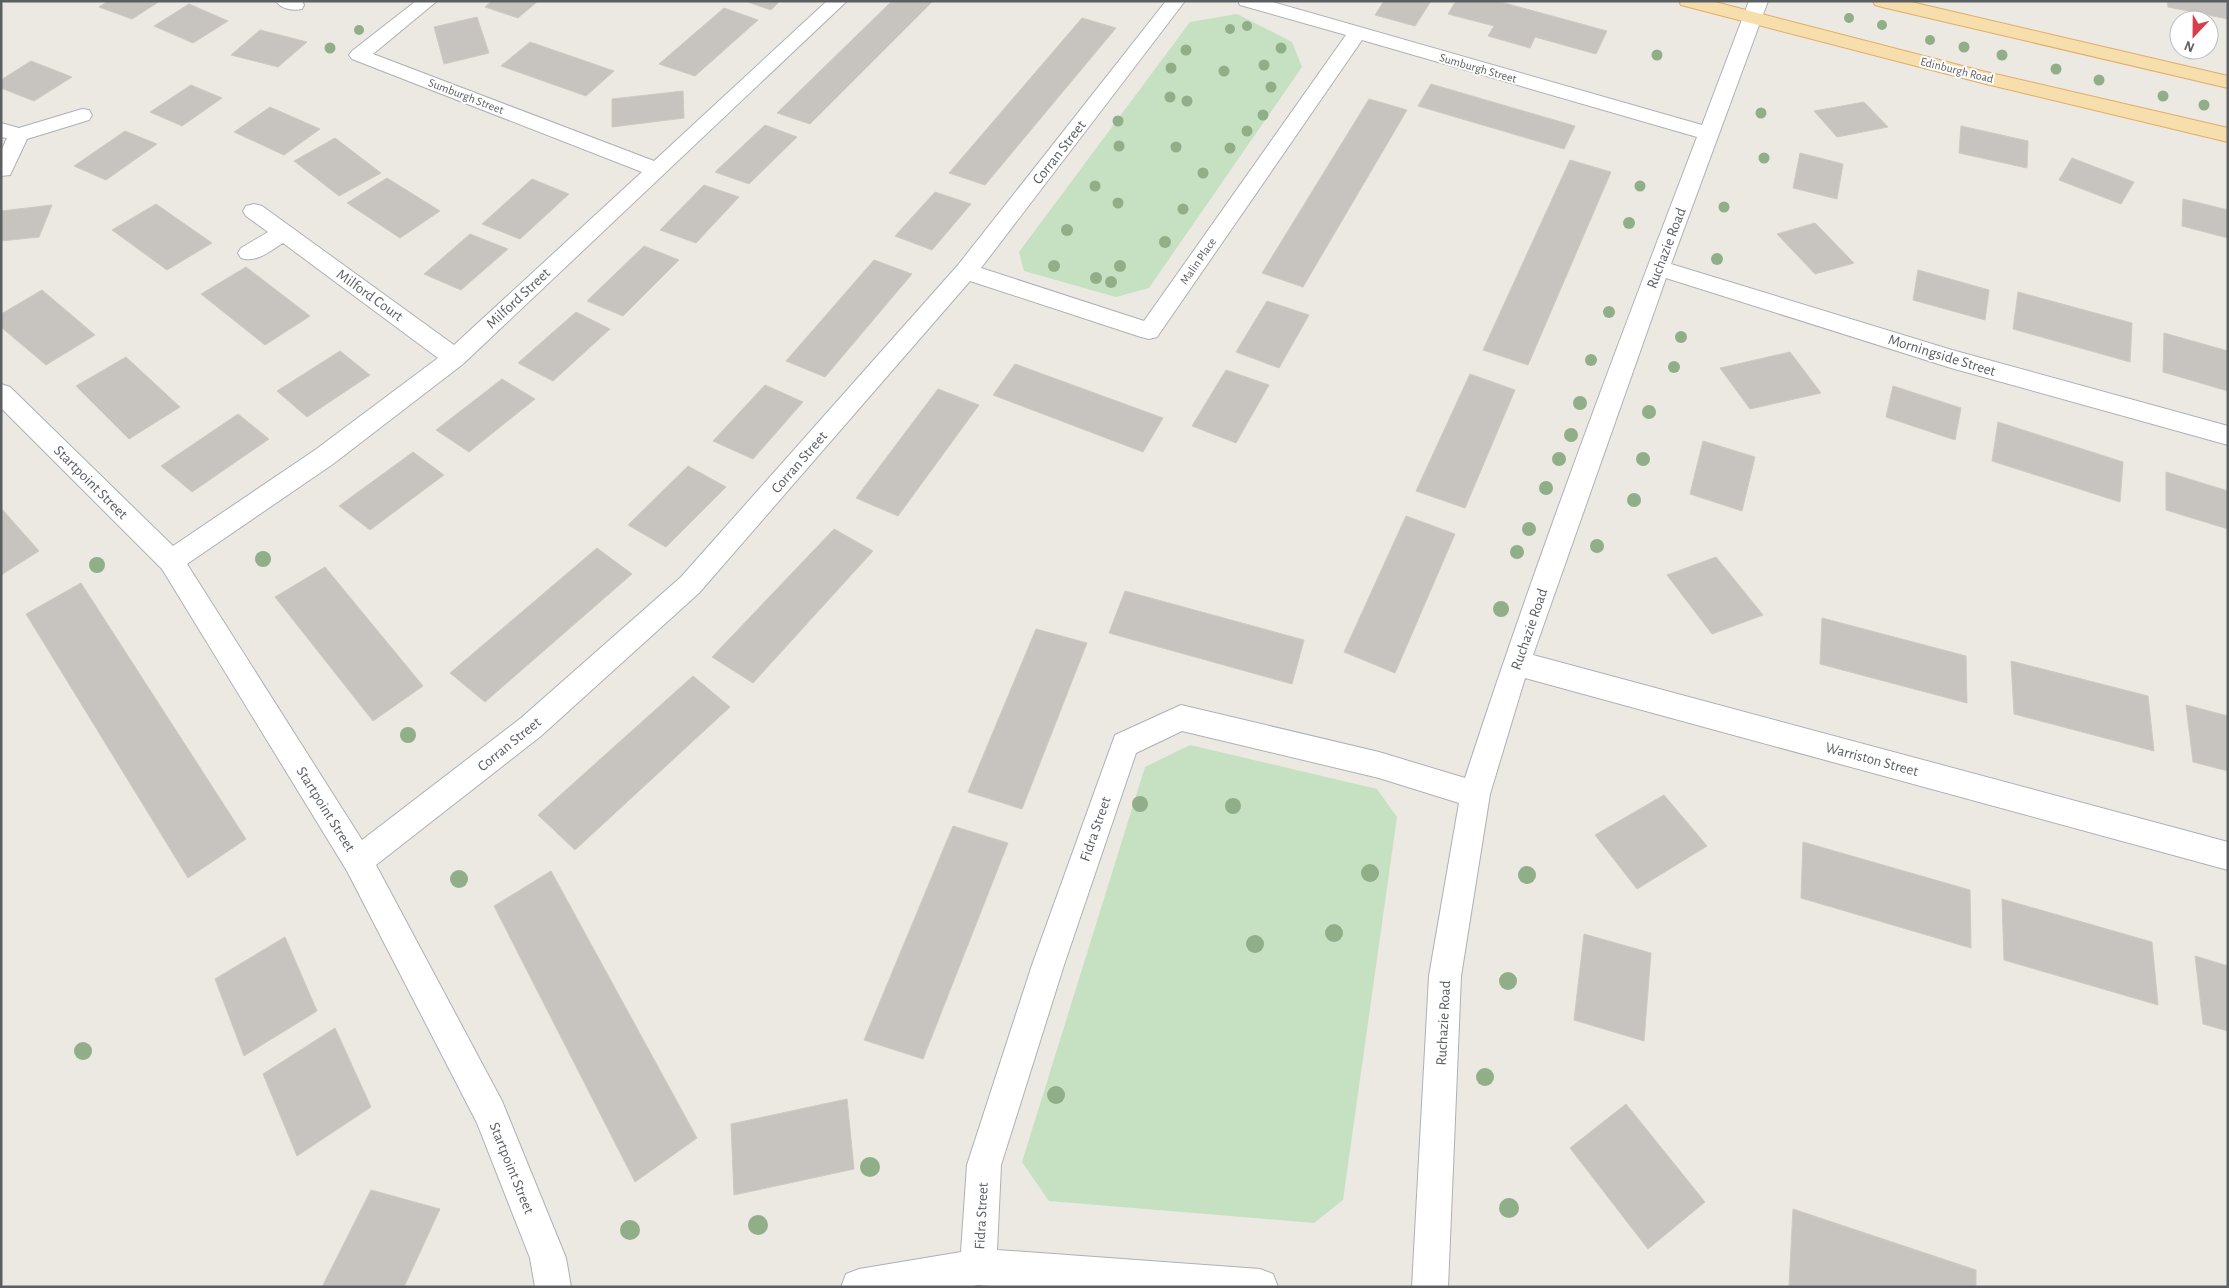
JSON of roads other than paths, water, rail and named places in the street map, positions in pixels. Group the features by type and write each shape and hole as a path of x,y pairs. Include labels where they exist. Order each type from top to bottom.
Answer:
{"main road":[{"name":"Edinburgh Road","path":"1688,1 1756,10 1982,77 2228,135"},
{"path":"1882,1 2228,82"}],"street":[{"name":"Sumburgh Street","path":"428,1 359,55 655,169"},
{"name":"Milford Street","path":"172,561 324,458 455,358 655,169 838,1"},
{"name":"Corran Street","path":"358,861 531,727 690,586 966,271 1176,1"},
{"name":"Sumburgh Street","path":"1247,1 1709,134"},
{"name":"Ruchazie Road","path":"1430,1287 1445,976 1475,794 1516,663 1658,268 1756,10"},
{"name":"Malin Place","path":"966,271 1149,331 1357,33"},
{"path":"3,170 10,132 82,115"},
{"name":"Milford Court","path":"254,211 455,358"},
{"path":"249,253 284,232"},
{"name":"Morningside Street","path":"1658,268 1951,358 2228,436"},
{"name":"Startpoint Street","path":"1,393 172,561 358,861 490,1113 548,1258 553,1287"},
{"name":"Warriston Street","path":"1516,663 2228,856"},
{"name":"Fidra Street","path":"978,1267 984,1165 1048,964 1125,744 1181,718 1378,765 1475,794"},
{"path":"859,1287 978,1267 1260,1287"}]}
